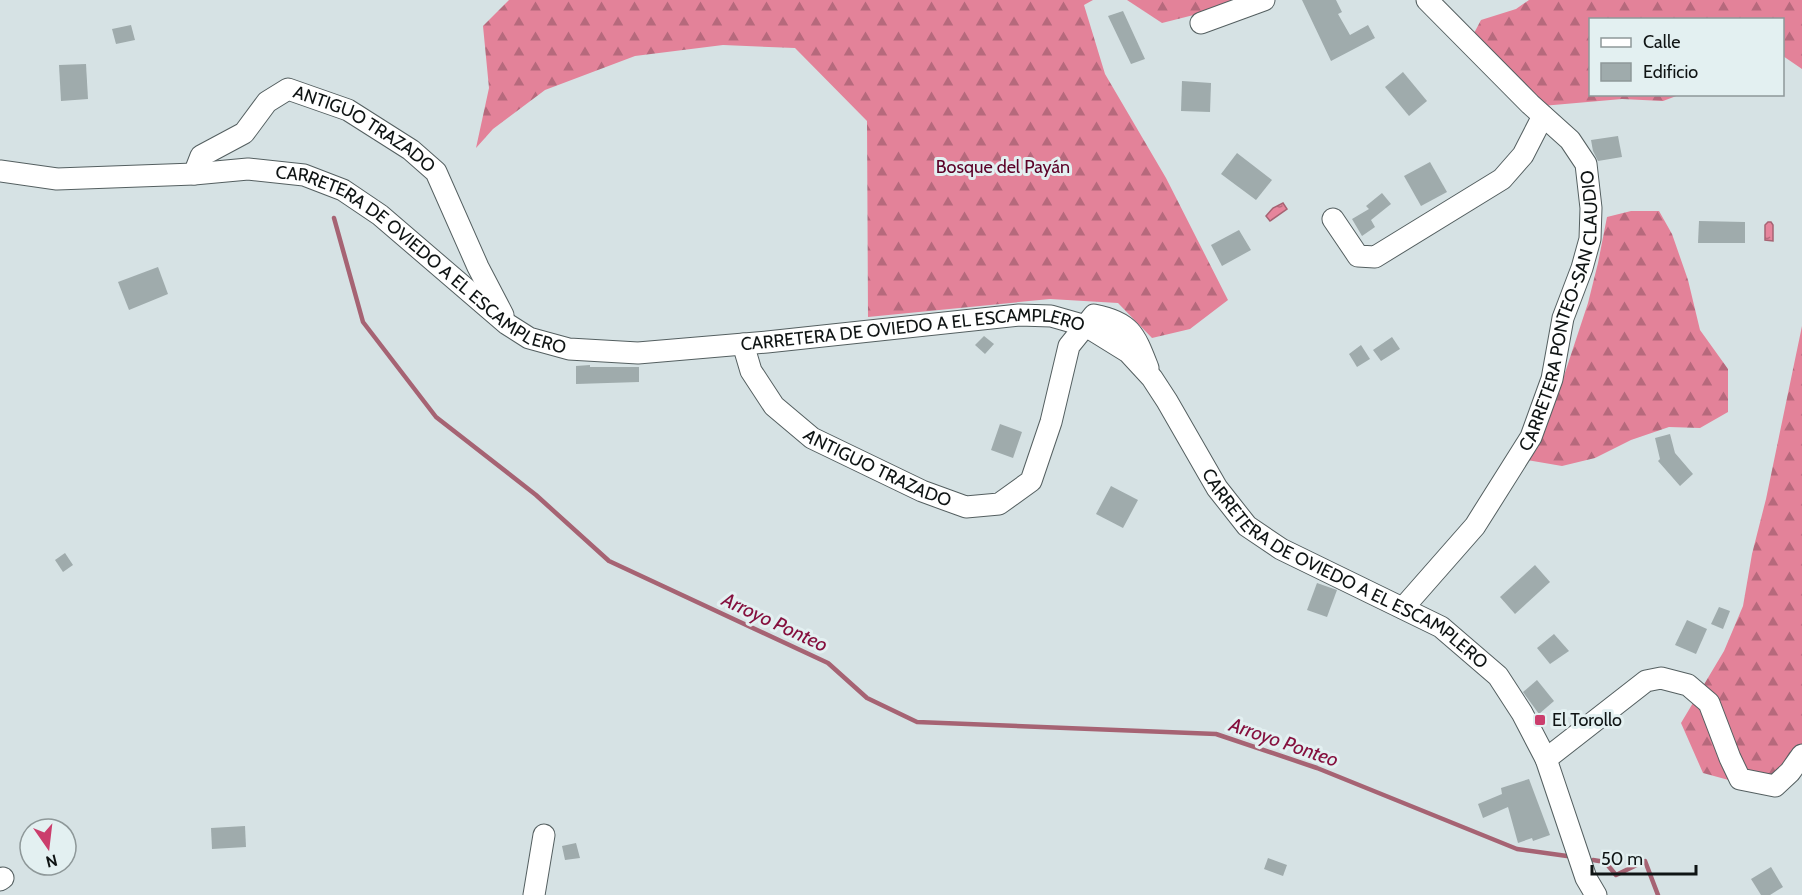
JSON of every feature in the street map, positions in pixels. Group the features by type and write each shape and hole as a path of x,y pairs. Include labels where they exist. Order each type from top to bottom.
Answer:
{"street":[{"path":"1201,24 1264,0"},
{"name":"CARRETERA PONTEO-SAN CLAUDIO","path":"1403,608 1475,526 1531,437 1552,379 1563,318 1582,268 1590,239 1591,208 1586,164 1570,140 1426,0"},
{"name":"ANTIGUO TRAZADO","path":"194,174 201,156 244,133 267,102 288,89 348,110 411,150 436,172 478,267 507,324"},
{"path":"1333,219 1358,256 1375,257 1502,179 1523,155 1543,116"},
{"name":"CARRETERA DE OVIEDO A EL ESCAMPLERO","path":"0,171 57,179 194,174 248,169 304,175 343,190 380,215 507,324 529,338 569,349 638,353 1019,315 1051,315 1086,326 1128,352 1152,378 1217,488 1247,526 1281,549 1441,627 1498,676 1522,713 1546,759 1586,878 1596,895"},
{"name":"ANTIGUO TRAZADO","path":"743,344 751,371 774,406 812,438 922,491 966,507 999,504 1031,481 1051,422 1069,346 1086,326"},
{"path":"1546,759 1646,681 1661,678 1688,685 1709,703 1740,779 1775,786 1790,772 1802,755"},
{"path":"534,895 544,836"}],"green space":[{"name":"Bosque del Payán","path":"509,0 1093,0 1084,5 1105,74 1166,178 1228,300 1190,329 1152,338 1118,303 1050,299 868,317 867,121 795,48 723,45 635,56 545,90 493,129 476,148 489,88 483,26"},
{"path":"1127,0 1253,0 1162,23"},
{"path":"1529,0 1802,0 1802,69 1784,57 1784,18 1589,18 1589,96 1676,96 1663,101 1622,99 1542,106 1472,37 1481,20 1516,9"},
{"path":"1631,211 1659,211 1672,234 1688,280 1700,330 1728,369 1728,412 1700,428 1669,427 1631,440 1595,458 1562,466 1527,460 1557,397 1588,303 1607,217"},
{"path":"1802,326 1802,761 1769,791 1703,773 1681,723 1724,651 1743,606 1752,554 1766,499"}],"water":[{"path":"1283,203 1287,209 1270,221 1266,216 1273,208"},
{"path":"1768,222 1773,225 1773,241 1765,240 1765,225"}],"building":[{"path":"1302,0 1336,0 1342,12 1338,14 1350,35 1368,25 1375,38 1331,61"},
{"path":"1123,11 1145,59 1131,64 1108,16"},
{"path":"131,25 135,40 116,44 112,29"},
{"path":"86,64 88,99 61,101 59,65"},
{"path":"1403,72 1427,101 1409,116 1385,87"},
{"path":"1182,81 1211,83 1210,112 1181,111"},
{"path":"1618,136 1622,157 1598,161 1591,140"},
{"path":"1237,153 1272,180 1256,200 1221,174"},
{"path":"1430,162 1447,192 1421,206 1404,176"},
{"path":"1382,193 1391,204 1371,220 1375,227 1362,236 1352,219 1369,209 1366,206"},
{"path":"1699,221 1745,222 1745,243 1698,243"},
{"path":"1239,230 1251,250 1222,266 1211,245"},
{"path":"158,267 168,294 129,310 118,282"},
{"path":"984,336 994,344 985,354 975,345"},
{"path":"1392,337 1400,349 1381,361 1373,350"},
{"path":"1361,345 1370,359 1357,367 1349,354"},
{"path":"590,365 590,367 639,367 639,382 576,384 576,366"},
{"path":"1000,424 1022,432 1013,458 991,450"},
{"path":"1670,434 1675,453 1693,474 1680,486 1658,461 1660,459 1655,438"},
{"path":"1111,486 1138,500 1123,528 1096,514"},
{"path":"65,553 73,565 63,572 55,560"},
{"path":"1535,565 1550,582 1515,614 1500,597"},
{"path":"1317,583 1337,590 1327,617 1307,610"},
{"path":"1719,607 1730,611 1723,629 1711,624"},
{"path":"1687,620 1707,629 1696,654 1675,645"},
{"path":"1554,634 1569,651 1550,664 1537,648"},
{"path":"1537,680 1554,701 1539,714 1523,692"},
{"path":"1529,779 1550,835 1518,843 1508,807 1483,818 1478,804 1502,794 1501,788"},
{"path":"245,826 246,847 212,849 211,828"},
{"path":"576,843 580,858 565,860 562,846"},
{"path":"1268,858 1287,865 1283,876 1264,869"},
{"path":"1771,867 1783,887 1770,895 1761,895 1751,879"}],"waterway":[{"name":"Arroyo Ponteo","path":"334,218 363,322 436,417 536,495 609,561 828,663 867,698 917,722 1216,734 1317,768 1517,849 1567,856"},
{"name":"Arroyo Ponteo","path":"1593,860 1605,862 1616,875 1645,861 1658,895"}],"place":[{"name":"El Torollo","path":"1540,720"}]}
